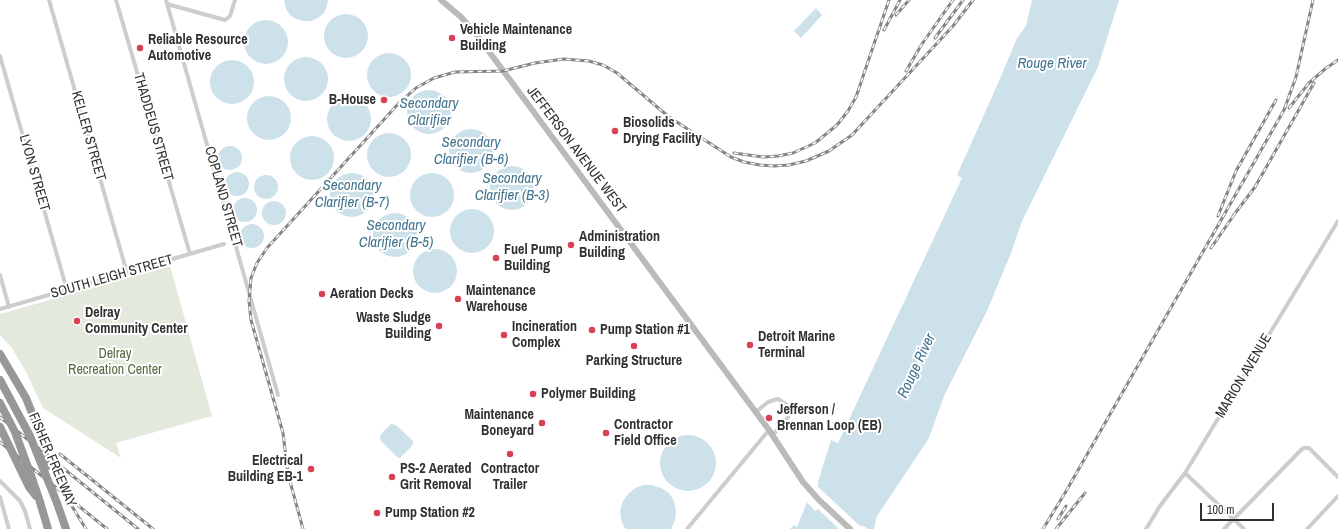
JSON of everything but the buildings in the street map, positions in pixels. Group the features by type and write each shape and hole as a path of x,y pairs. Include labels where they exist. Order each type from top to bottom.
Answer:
{"highway":[{"path":"0,354 26,398 44,442 46,476"},
{"name":"FISHER FREEWAY","path":"0,380 30,436 66,529"},
{"name":"FISHER FREEWAY","path":"0,403 15,432 33,481 48,529"},
{"path":"0,427 28,487 40,502"}],"main road":[{"name":"JEFFERSON AVENUE WEST","path":"441,0 461,17 476,34 771,432 803,482 810,491 850,529"}],"street":[{"name":"KELLER STREET","path":"49,0 127,273"},
{"name":"THADDEUS STREET","path":"116,0 190,254"},
{"path":"166,2 223,20 228,19 230,16 235,0"},
{"name":"COPLAND STREET","path":"166,2 278,395"},
{"name":"LYON STREET","path":"0,56 67,290"},
{"name":"MARION AVENUE","path":"1146,529 1160,506 1185,473 1338,221"},
{"name":"SOUTH LEIGH STREET","path":"0,309 224,244"},
{"path":"0,275 9,307"},
{"path":"687,529 771,432 788,417 790,411 787,405 778,399 768,402 756,412"},
{"path":"1224,529 1301,450 1308,448 1338,477"},
{"path":"1185,473 1244,529"},
{"path":"0,481 20,501 25,511 30,529"},
{"path":"1307,529 1338,496"},
{"path":"0,497 9,529"}],"green space":[{"name":"Delray Recreation Center","path":"170,266 212,416 116,443 121,458 43,408 25,370 11,347 0,335 0,314"}],"water":[{"path":"284,0 328,0 324,13 311,21 304,21 296,19 290,15 286,9"},
{"name":"Rouge River","path":"1032,0 1119,0 1098,67 1022,221 1011,253 987,311 944,396 929,438 877,516 874,529 790,529 794,525 797,527 807,502 819,483 818,482 831,440 838,443 962,178 957,175 1017,38 1026,26"},
{"path":"816,8 822,15 801,38 794,31"},
{"path":"350,14 362,20 367,28 367,44 362,52 354,57 342,58 330,52 325,44 324,32 330,20 338,15"},
{"path":"270,20 282,26 287,34 287,50 282,58 274,63 262,64 250,58 245,50 244,38 250,26 258,21"},
{"name":"Secondary Clarifier","path":"393,53 405,59 410,67 410,83 405,91 397,96 385,97 373,91 368,83 367,71 373,59 381,54"},
{"path":"310,57 322,63 327,71 327,87 322,95 314,100 302,101 290,95 285,87 284,75 290,63 298,58"},
{"path":"236,60 248,66 253,74 253,90 248,98 240,103 228,104 216,98 211,90 210,78 216,66 224,61"},
{"name":"Secondary Clarifier","path":"433,90 445,96 450,104 450,120 445,128 437,133 425,134 413,128 408,120 407,108 413,96 421,91"},
{"path":"273,96 285,102 290,110 290,126 285,134 277,139 265,140 253,134 248,126 247,114 253,102 261,97"},
{"name":"Secondary Clarifier","path":"353,97 365,103 370,111 370,127 365,135 357,140 345,141 333,135 328,127 327,115 333,103 341,98"},
{"name":"Secondary Clarifier (B-6)","path":"475,129 487,135 492,143 492,159 487,167 479,172 467,173 455,167 450,159 449,147 455,135 463,130"},
{"name":"Secondary Clarifier","path":"393,133 405,139 410,147 410,163 405,171 397,176 385,177 373,171 368,163 367,151 373,139 381,134"},
{"path":"308,136 316,136 328,142 334,154 334,162 328,174 316,180 308,180 296,174 290,162 290,154 296,142"},
{"path":"230,146 235,147 241,153 241,163 235,169 230,170 225,169 219,163 218,158 219,153 225,147"},
{"name":"Secondary Clarifier (B-3)","path":"516,166 528,172 533,180 533,196 528,204 520,209 508,210 496,204 491,196 490,184 496,172 504,167"},
{"path":"237,172 242,173 248,179 248,189 242,195 237,196 232,195 226,189 225,184 226,179 232,173"},
{"name":"Secondary Clarifier (B-7)","path":"356,173 368,179 373,187 373,203 368,211 360,216 348,217 336,211 331,203 330,191 336,179 344,174"},
{"name":"Secondary Clarifier (B-5)","path":"436,173 448,179 453,187 453,203 448,211 440,216 428,217 416,211 411,203 410,191 416,179 424,174"},
{"path":"266,175 271,176 277,182 277,192 271,198 266,199 261,198 255,192 254,187 255,182 261,176"},
{"path":"245,198 250,199 256,205 256,215 250,221 245,222 240,221 234,215 233,210 234,205 240,199"},
{"path":"274,201 279,202 285,208 285,218 279,224 274,225 269,224 263,218 262,213 263,208 269,202"},
{"path":"476,209 488,215 493,223 493,239 488,247 480,252 468,253 456,247 451,239 450,227 456,215 464,210"},
{"name":"Secondary Clarifier (B-5)","path":"399,213 411,219 416,227 416,243 411,251 403,256 391,257 379,251 374,243 373,231 379,219 387,214"},
{"path":"252,224 257,225 263,231 263,241 257,247 252,248 247,247 241,241 240,236 241,231 247,225"},
{"path":"439,249 451,255 456,263 456,279 451,287 443,292 431,293 419,287 414,279 413,267 419,255 427,250"},
{"path":"391,424 396,425 413,441 412,446 400,458 397,457 380,440 380,436"},
{"path":"688,435 699,437 708,443 714,452 716,463 714,474 708,483 699,489 688,491 677,489 668,483 662,474 660,463 662,452 668,443 677,437"},
{"path":"643,485 652,485 669,493 674,501 676,511 675,520 671,529 626,529 624,527 620,510 623,501 635,488"}],"pier":[{"path":"816,485 859,525 868,529 839,529 818,509 815,511 807,502"}],"railway":[{"path":"734,153 763,157 793,153 815,143 837,125 848,111 856,97 889,0"},
{"path":"884,30 900,0"},
{"path":"896,15 909,0"},
{"path":"906,71 922,44 953,0"},
{"path":"935,38 963,0"},
{"path":"303,529 288,474 283,433 251,320 249,301 251,278 257,263 267,248 399,103 416,88 434,78 455,72 503,71 535,63 564,59 589,61 603,65 617,73 669,117 731,157 744,162 760,165 789,165 806,161 829,151 852,135 953,26 973,0"},
{"path":"1043,529 1284,110 1296,77 1313,0"},
{"path":"1289,108 1309,83 1338,60"},
{"path":"1233,216 1255,187 1314,83"},
{"path":"1218,216 1236,171 1276,100"},
{"path":"1211,248 1236,212"},
{"path":"0,417 138,529"},
{"path":"0,442 107,529"},
{"path":"60,454 153,529"},
{"path":"1056,529 1085,493"},
{"path":"70,503 86,529"},
{"path":"1058,519 1066,506"}],"place":[{"name":"Vehicle Maintenance Building","path":"452,38"},
{"name":"Reliable Resource Automotive","path":"140,48"},
{"name":"B-House","path":"384,100"},
{"name":"Biosolids Drying Facility","path":"615,131"},
{"name":"Administration Building","path":"571,245"},
{"name":"Fuel Pump Building","path":"496,258"},
{"name":"Aeration Decks","path":"322,294"},
{"name":"Maintenance Warehouse","path":"458,299"},
{"name":"Delray Community Center","path":"77,321"},
{"name":"Waste Sludge Building","path":"439,326"},
{"name":"Pump Station #1","path":"592,330"},
{"name":"Incineration Complex","path":"504,335"},
{"name":"Detroit Marine Terminal","path":"750,345"},
{"name":"Parking Structure","path":"634,346"},
{"name":"Polymer Building","path":"533,394"},
{"name":"Jefferson / Brennan Loop (EB)","path":"769,418"},
{"name":"Maintenance Boneyard","path":"542,423"},
{"name":"Contractor Field Office","path":"606,433"},
{"name":"Contractor Trailer","path":"510,454"},
{"name":"Electrical Building EB-1","path":"311,469"},
{"name":"PS-2 Aerated Grit Removal","path":"392,477"},
{"name":"Pump Station #2","path":"377,513"}]}
